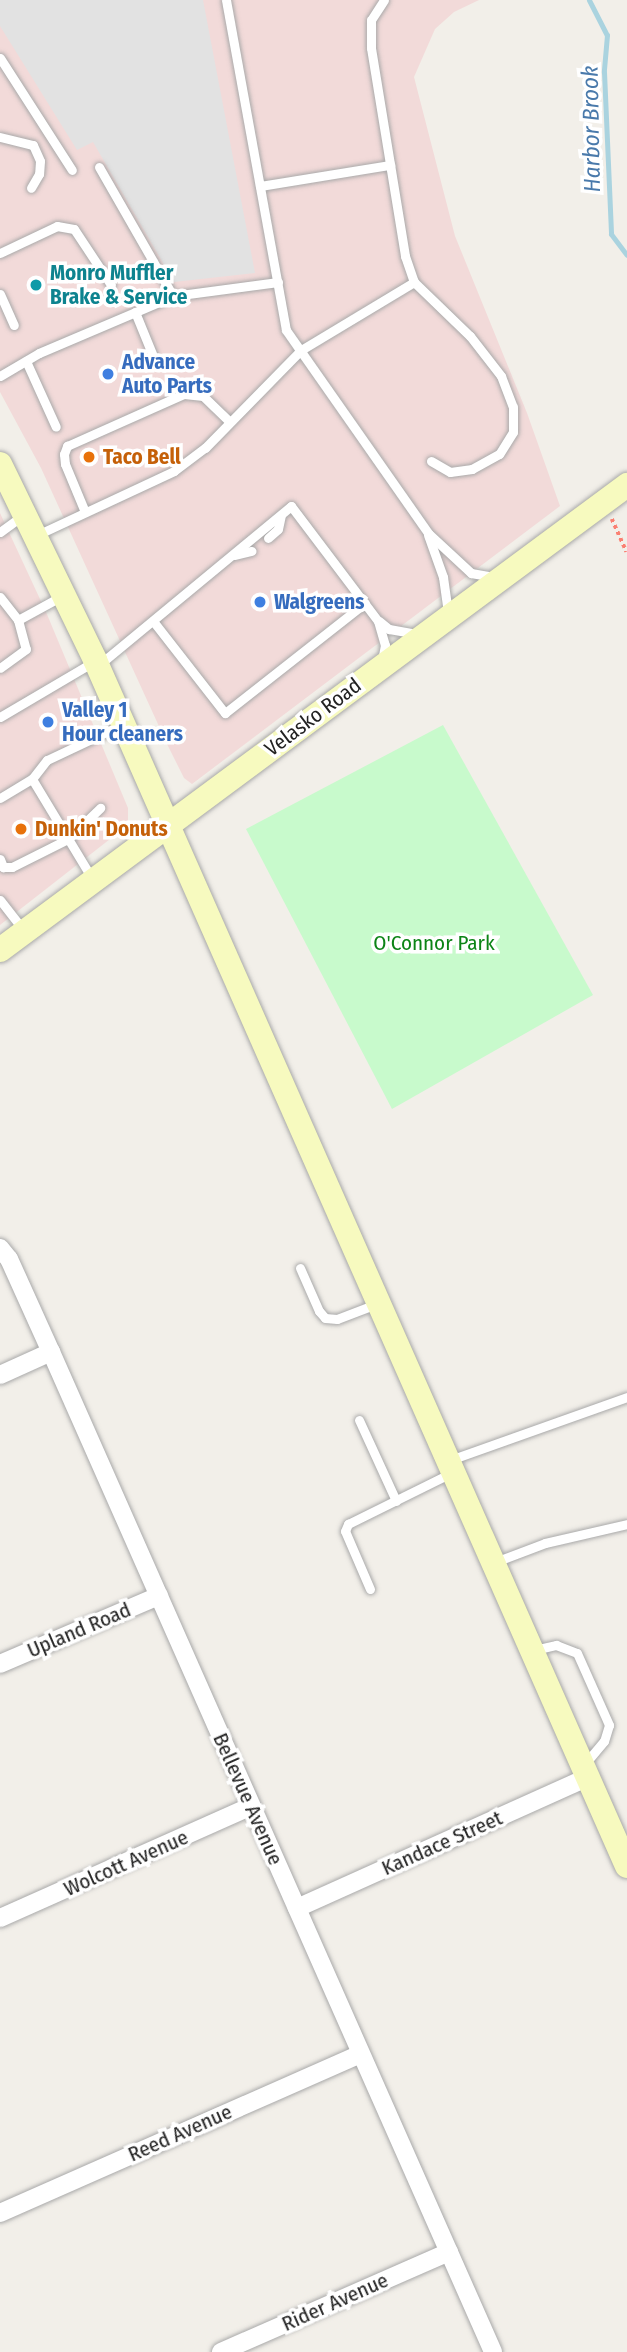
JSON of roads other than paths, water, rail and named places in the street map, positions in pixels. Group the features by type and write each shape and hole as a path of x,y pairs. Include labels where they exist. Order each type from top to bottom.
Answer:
{"main road":[{"path":"0,464 96,663 166,828 627,1866"},
{"name":"Velasko Road","path":"0,950 448,615 627,485"}],"street":[{"name":"Bellevue Avenue","path":"0,1248 9,1259 51,1352 493,2352"},
{"path":"0,1375 51,1352"},
{"name":"Upland Road","path":"0,1664 159,1596"},
{"name":"Kandace Street","path":"297,1908 585,1772"},
{"name":"Wolcott Avenue","path":"0,1918 251,1806"},
{"name":"Reed Avenue","path":"0,2213 361,2053"},
{"name":"Rider Avenue","path":"221,2352 449,2252"}],"lane":[{"path":"226,0 286,330 428,533 471,573 499,578"},
{"path":"384,0 371,20 371,48 405,256 414,282 470,336 501,376 513,407 513,432 499,454 472,470 450,472 431,461"},
{"path":"0,58 72,170"},
{"path":"0,137 33,145 40,161 39,174 31,188"},
{"path":"260,186 390,165"},
{"path":"99,167 173,296"},
{"path":"0,253 57,226 74,229 111,285"},
{"path":"0,376 26,361 173,296 278,282"},
{"path":"0,532 85,512 174,471 205,448 301,350 414,282"},
{"path":"0,294 14,325"},
{"path":"135,312 155,361"},
{"path":"26,361 56,426"},
{"path":"85,512 65,464 67,446 184,394 203,396 230,422"},
{"path":"0,717 96,663 153,621 291,506 378,621 389,629 422,635"},
{"path":"268,538 278,528 281,515"},
{"path":"428,533 443,577 448,615"},
{"path":"231,555 252,551"},
{"path":"18,620 64,595"},
{"path":"0,597 18,620 26,649 0,668"},
{"path":"153,621 225,713 365,603"},
{"path":"378,621 385,645 381,666"},
{"path":"0,797 32,779 47,760 122,725"},
{"path":"32,779 94,881"},
{"path":"0,859 3,866 12,867 68,839 100,808"},
{"path":"0,900 25,932"},
{"path":"300,1268 318,1311 325,1318 337,1319 379,1303"},
{"path":"370,1589 345,1531 348,1524 396,1500 450,1466 627,1397"},
{"path":"359,1420 396,1500"},
{"path":"493,1563 545,1543 627,1524"},
{"path":"532,1650 556,1645 577,1653 609,1724 604,1741 585,1772"}],"waterway":[{"name":"Harbor Brook","path":"589,0 607,35 604,72 611,234 627,255"}],"place":[{"name":"Monro Muffler Brake & Service","path":"36,285"},
{"name":"Advance Auto Parts","path":"108,374"},
{"name":"Taco Bell","path":"89,457"},
{"name":"Walgreens","path":"260,602"},
{"name":"Valley 1 Hour cleaners","path":"48,722"},
{"name":"Dunkin' Donuts","path":"21,829"}],"park label":[{"name":"O'Connor Park","path":"434,943"}]}
